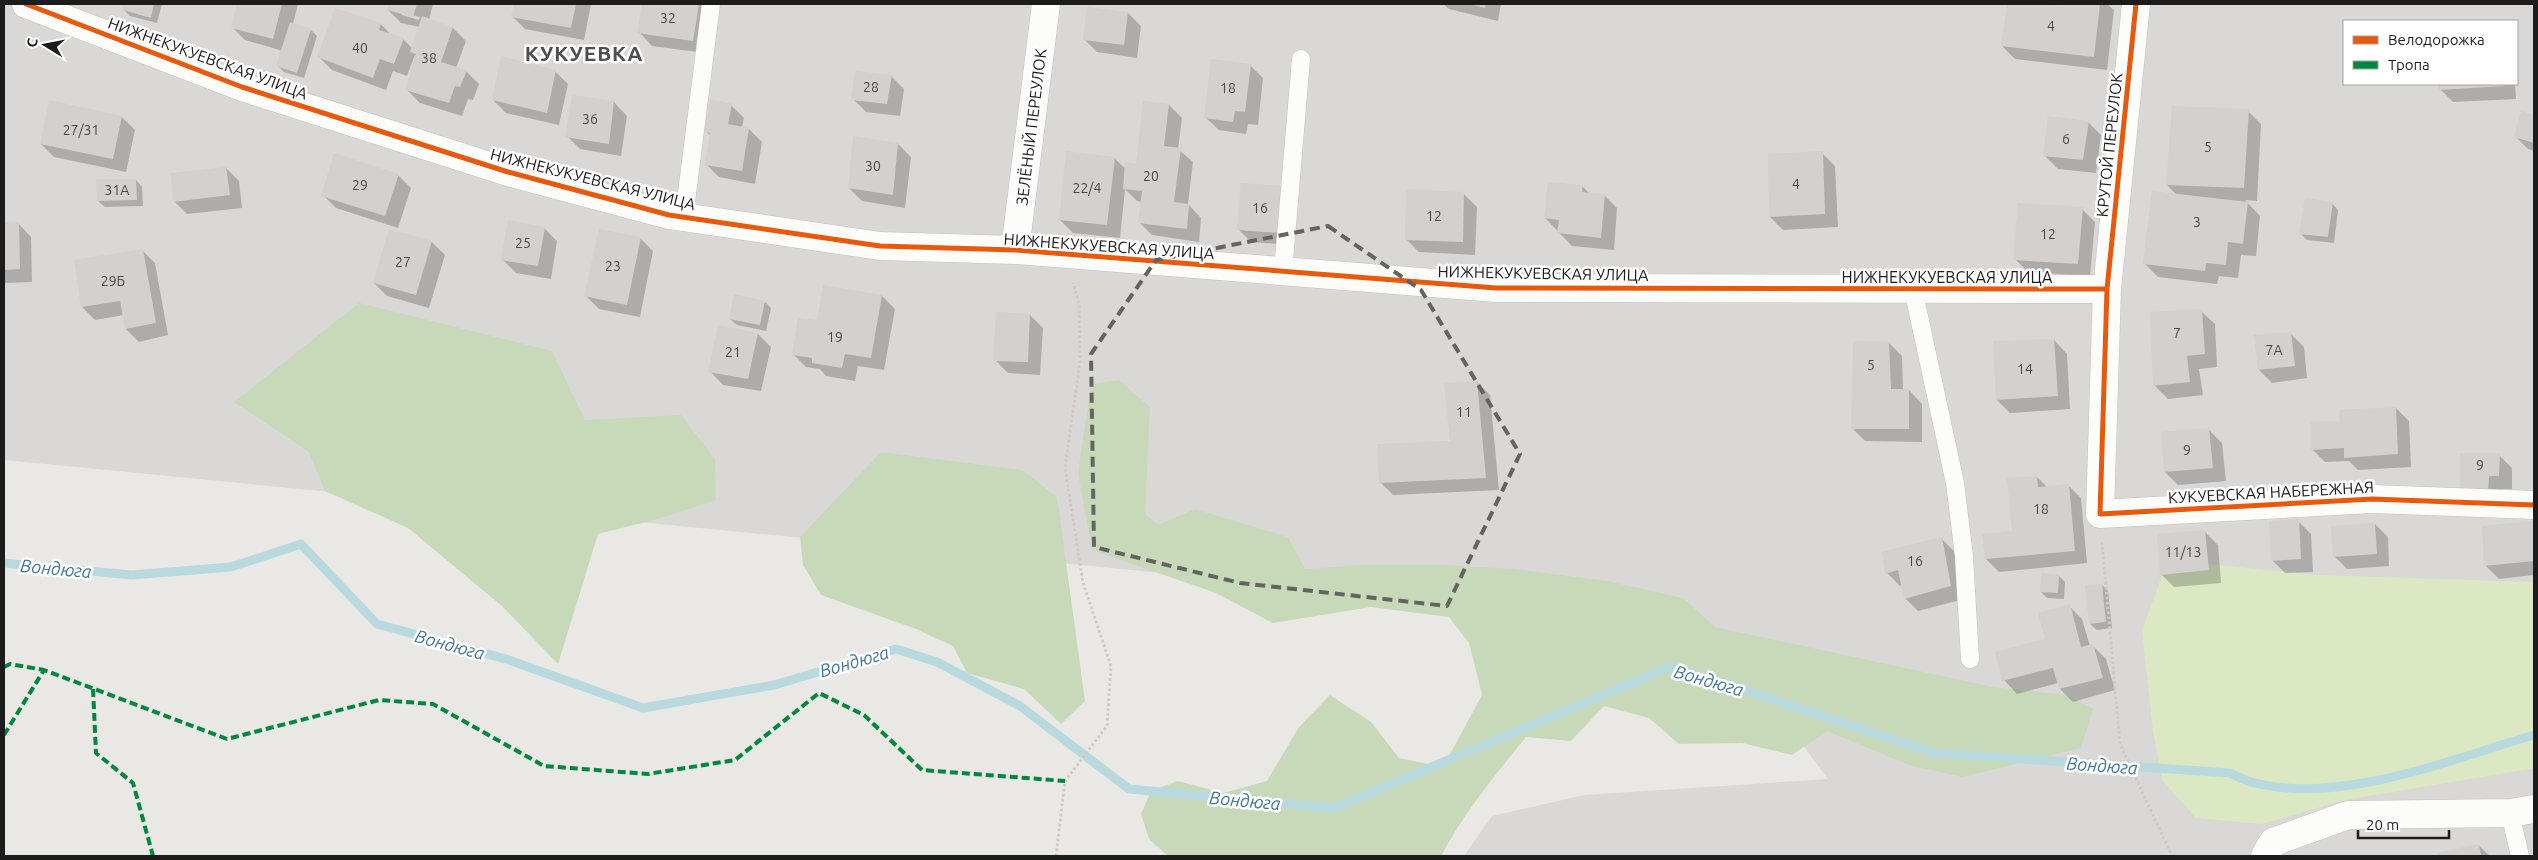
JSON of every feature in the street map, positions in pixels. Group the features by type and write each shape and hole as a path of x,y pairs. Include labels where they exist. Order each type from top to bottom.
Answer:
{"street":[{"name":"НИЖНЕКУКУЕВСКАЯ УЛИЦА","path":"26,4 242,88 508,172 684,217 880,246 1015,250 1496,288 2106,289"},
{"name":"ЗЕЛЁНЫЙ ПЕРЕУЛОК","path":"1015,250 1046,4"},
{"name":"КРУТОЙ ПЕРЕУЛОК","path":"2100,514 2106,289 2136,4"},
{"name":"КУКУЕВСКАЯ НАБЕРЕЖНАЯ","path":"2100,514 2372,499 2534,505"},
{"path":"2265,856 2273,842 2348,814 2522,811"}],"lane":[{"path":"684,217 712,4"},
{"path":"1283,272 1300,59"},
{"path":"1913,289 1955,483 1964,556 1970,659"},
{"path":"2520,856 2522,811"}],"path":[{"path":"1056,856 1064,781 1107,726 1111,666 1083,582 1065,468 1080,362 1079,303"},
{"path":"2100,514 2120,744 2172,856"}],"highlighted area":[{"path":"1328,226 1421,290 1520,454 1447,606 1240,583 1094,547 1091,354 1156,260"}],"shaded area":[{"path":"4,4 2534,4 2534,856 1464,856 1492,816 1584,795 1828,779 1715,627 4,460"}],"green space":[{"path":"359,303 552,351 585,420 681,415 715,459 716,500 658,519 598,534 558,664 502,606 408,528 325,491 309,452 234,402"},
{"path":"1119,380 1150,407 1145,514 1158,525 1195,509 1288,537 1305,569 1362,565 1444,565 1515,569 1607,581 1683,598 1715,627 1993,687 2066,695 2093,709 2081,748 1962,777 1912,766 1827,731 1792,755 1742,743 1679,744 1649,718 1604,706 1571,741 1526,737 1470,809 1441,856 1168,856 1149,839 1141,814 1151,791 1178,781 1223,793 1267,781 1299,727 1330,695 1371,722 1399,758 1443,767 1482,695 1469,643 1449,617 1371,607 1273,623 1216,593 1092,550 1078,473 1091,384"},
{"path":"881,452 1022,470 1057,497 1085,701 1061,724 1024,689 967,673 953,646 916,629 821,595 803,565 800,537"},
{"path":"2168,560 2319,575 2534,582 2534,768 2345,800 2262,824 2196,818 2163,781 2153,731 2142,630"}],"building":[{"path":"124,4 154,4 151,18 123,10"},
{"path":"237,4 282,4 273,39 231,28"},
{"path":"389,4 417,4 413,17 387,10"},
{"path":"514,4 576,4 571,28 511,17"},
{"path":"642,4 699,4 693,41 637,33"},
{"path":"1469,4 1486,4 1485,8"},
{"path":"2007,4 2065,6 2065,4 2100,4 2094,57 2001,46"},
{"path":"1087,7 1128,12 1124,45 1083,40"},
{"path":"335,8 381,23 379,30 404,38 394,64 380,59 373,78 317,57"},
{"path":"422,16 453,27 441,62 467,70 460,87 455,86 449,103 405,90 416,54 410,52"},
{"path":"290,22 311,29 297,73 276,66"},
{"path":"501,56 556,70 547,113 492,100"},
{"path":"1211,59 1251,64 1245,112 1235,111 1233,122 1204,118"},
{"path":"855,71 892,75 887,104 851,100"},
{"path":"2439,85 2504,86 2439,90"},
{"path":"572,95 614,101 609,144 565,137"},
{"path":"710,99 732,104 728,124 749,128 742,171 705,165 710,133 704,131"},
{"path":"49,100 122,116 113,159 40,144"},
{"path":"1143,101 1169,104 1164,146 1181,148 1174,202 1189,204 1187,229 1138,223 1142,191 1123,189 1125,162 1136,164"},
{"path":"2172,106 2249,109 2244,188 2166,185"},
{"path":"2521,111 2534,115 2534,143 2514,137"},
{"path":"2048,116 2089,121 2083,160 2043,156"},
{"path":"853,136 898,143 893,195 848,188"},
{"path":"1066,151 1115,157 1107,225 1059,220"},
{"path":"1823,151 1825,214 1769,217 1768,154"},
{"path":"334,153 399,174 385,216 321,196"},
{"path":"226,167 230,195 173,202 171,173"},
{"path":"96,179 136,179 137,200 97,201"},
{"path":"1548,182 1583,185 1582,192 1605,194 1601,238 1557,233 1559,220 1544,218"},
{"path":"1241,183 1283,186 1280,233 1237,230"},
{"path":"1406,189 1464,192 1463,242 1405,240"},
{"path":"2152,191 2248,202 2243,244 2228,242 2226,265 2206,263 2205,271 2143,264"},
{"path":"2305,198 2333,202 2328,237 2299,234"},
{"path":"2018,203 2083,207 2078,264 2013,260"},
{"path":"508,220 545,227 538,266 501,260"},
{"path":"19,222 20,269 4,270 4,223"},
{"path":"389,229 432,241 416,295 373,283"},
{"path":"599,229 641,237 627,305 584,296"},
{"path":"143,249 156,323 125,329 120,301 81,307 74,260"},
{"path":"823,285 882,295 871,358 845,354 842,368 812,363 812,358 792,355 798,318 817,320"},
{"path":"734,294 765,301 760,325 729,319"},
{"path":"2202,309 2205,354 2187,356 2190,382 2153,386 2150,312"},
{"path":"996,312 1030,314 1028,362 993,361"},
{"path":"718,325 758,333 748,379 708,372"},
{"path":"2291,332 2295,366 2258,370 2254,335"},
{"path":"2054,339 2058,396 1996,400 1993,341"},
{"path":"1853,341 1889,342 1891,389 1909,389 1909,429 1851,429"},
{"path":"1477,381 1486,478 1379,483 1377,444 1450,441 1444,383"},
{"path":"2396,407 2398,454 2344,458 2344,448 2311,450 2311,422 2339,421 2340,410"},
{"path":"2209,428 2213,468 2164,472 2161,432"},
{"path":"2460,453 2500,453 2499,476 2489,476 2488,491 2460,491"},
{"path":"2037,476 2038,487 2069,484 2075,551 1985,559 1982,534 2012,531 2007,478"},
{"path":"2299,519 2301,559 2271,561 2269,521"},
{"path":"2534,521 2534,561 2484,566 2482,526"},
{"path":"2375,523 2377,554 2333,557 2331,526"},
{"path":"2205,530 2209,570 2160,575 2157,534"},
{"path":"1942,537 1951,586 1904,599 1898,570 1885,574 1882,552"},
{"path":"2041,573 2059,575 2058,593 2040,592"},
{"path":"2102,584 2106,622 2089,624 2085,585"},
{"path":"2070,604 2081,647 2093,644 2103,678 2059,689 2053,668 2002,681 1995,652 2045,639 2038,613"},
{"path":"2479,844 2481,856 2437,856 2437,853"}],"waterway":[{"name":"Вондюга","path":"4,563 132,575 231,567 301,544 377,624 509,660 643,708 774,685 896,649 937,662 1020,706 1129,789 1334,808 1672,666 1934,753 2230,773 2252,782 2288,788 2323,788 2359,784 2432,767 2534,735"}],"marked path":[{"path":"4,667 10,664 44,670"},
{"path":"4,735 44,670 227,739 379,700 433,704 544,766 648,774 735,760 819,693 864,715 922,770 1065,781"},
{"path":"93,689 96,753 133,783 153,856"}],"cycle path":[{"path":"26,4 242,87 508,172 669,215 880,246 1015,250 1496,288 2107,289"},
{"path":"2136,4 2107,289 2100,514 2372,499 2534,505"}],"district":[{"name":"КУКУЕВКА","path":"584,53"}]}
